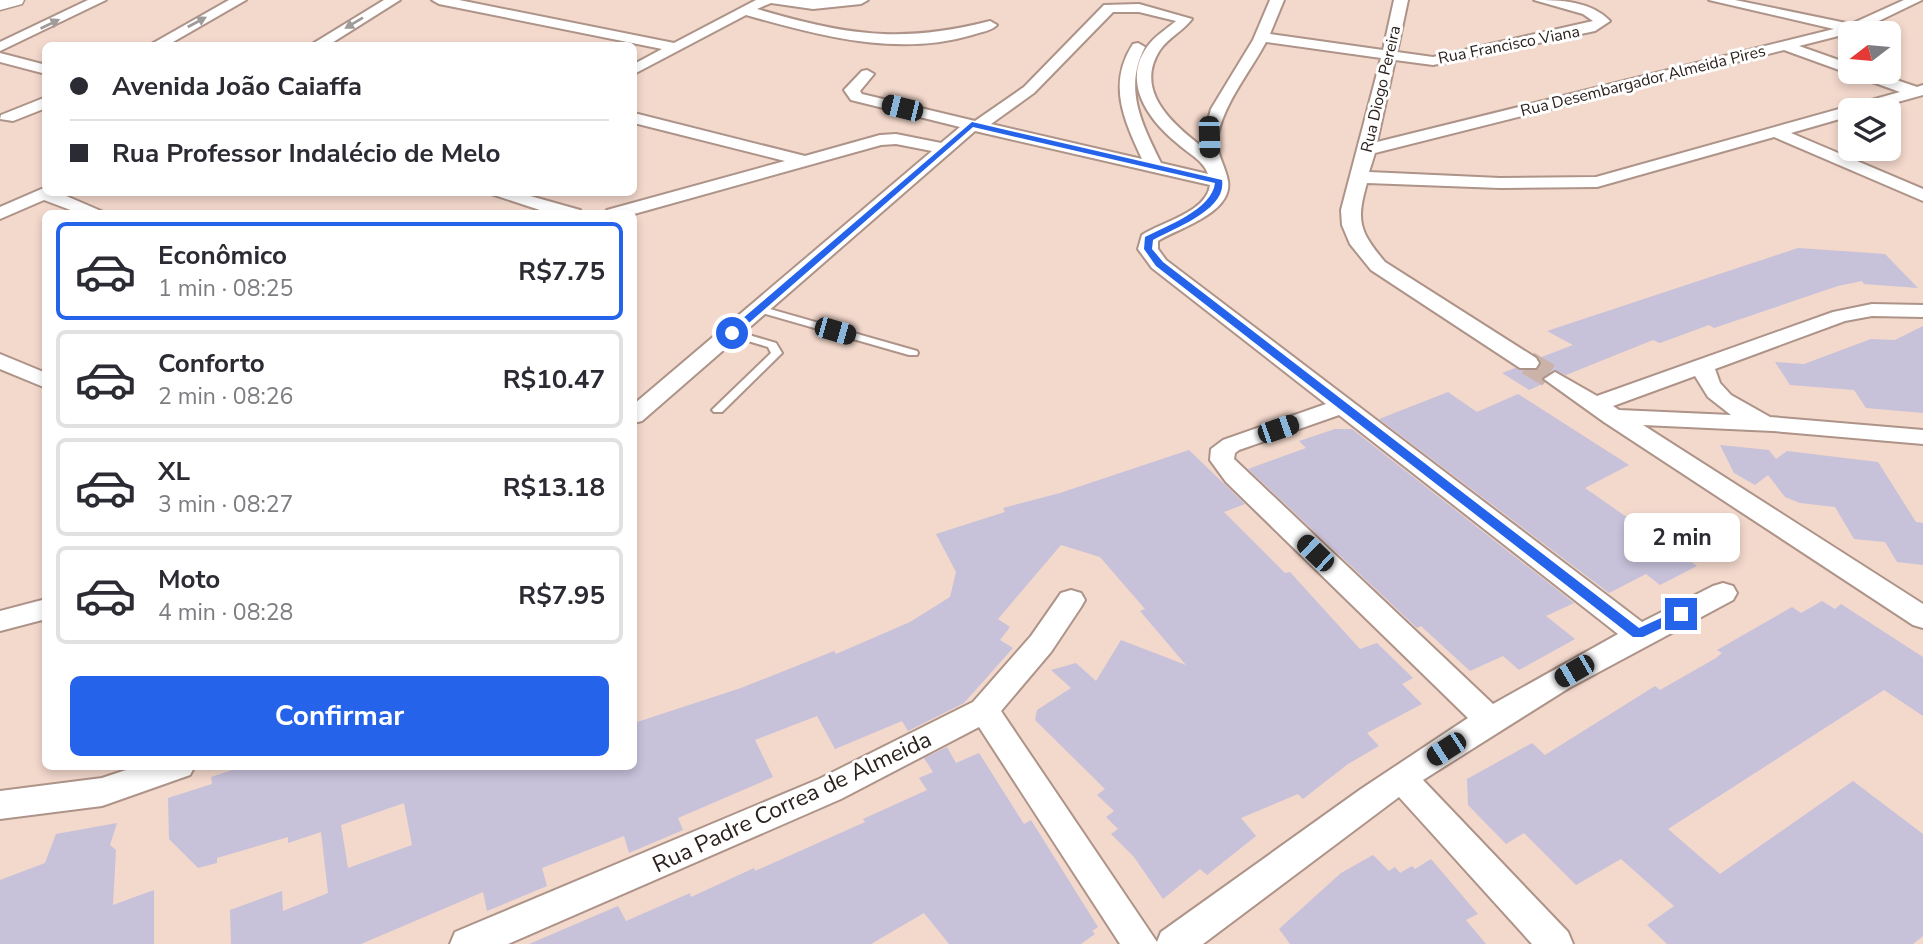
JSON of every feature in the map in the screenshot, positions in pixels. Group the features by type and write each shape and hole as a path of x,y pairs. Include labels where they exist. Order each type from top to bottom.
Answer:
{"main road":[{"path":"0,4 15,0"}],"street":[{"path":"0,47 99,0"},
{"path":"162,42 239,0"},
{"path":"323,42 393,0"},
{"path":"439,0 673,47"},
{"path":"637,68 767,0"},
{"path":"775,0 813,5 861,0"},
{"path":"1209,160 1209,137 1220,108 1262,37 1277,0"},
{"name":"Rua Diogo Pereira","path":"1401,0 1367,150 1350,210 1351,225 1360,244 1378,266 1528,363"},
{"name":"Rua Francisco Viana","path":"1389,57 1433,61 1461,57 1601,24 1603,21 1588,11 1541,0"},
{"path":"1588,11 1602,0"},
{"path":"1716,0 1838,25"},
{"path":"1883,0 1911,2"},
{"name":"Rua Desembargador Almeida Pires","path":"1869,21 1911,2"},
{"path":"643,397 732,333 934,159 942,149 1029,90 1109,8 1129,7 1162,12 1185,19 1156,45 1149,55 1142,76 1142,88 1148,102 1171,131 1209,160 1220,182 1219,191 1206,207 1149,239 1148,249 1159,264 1638,634"},
{"path":"745,10 843,35 888,40 944,39 990,25"},
{"path":"1155,169 1129,108 1124,79 1134,52 1162,12"},
{"name":"Rua Desembargador Almeida Pires","path":"1367,150 1838,32"},
{"path":"1262,37 1389,57"},
{"path":"1784,45 1838,65"},
{"path":"0,57 42,68"},
{"path":"867,74 852,90 856,97 1155,169 1220,182"},
{"path":"1898,84 1920,91"},
{"path":"1896,98 1920,91"},
{"path":"7,118 42,104"},
{"path":"1360,177 1572,184 1623,176 1838,115"},
{"path":"637,119 803,160"},
{"path":"1776,132 1923,196"},
{"path":"627,210 888,139 942,149"},
{"path":"0,214 42,194"},
{"path":"53,196 89,210"},
{"path":"509,196 559,210"},
{"path":"1603,411 1703,366 1840,316 1872,310 1923,311"},
{"path":"0,361 42,379"},
{"path":"1703,366 1705,378 1723,399 1773,424"},
{"path":"1555,379 1923,618"},
{"path":"1343,406 1231,445 1223,449 1220,455 1222,460 1235,476 1490,720"},
{"path":"1603,411 1923,437"},
{"path":"1174,944 1401,778 1490,720 1638,634 1723,593"},
{"name":"Rua Padre Correa de Almeida","path":"468,944 830,789 984,710 1041,644 1071,600"},
{"path":"0,621 42,610"},
{"path":"984,710 1140,944"},
{"path":"0,805 102,792 167,770"},
{"path":"1401,778 1555,944"}],"lane":[{"path":"759,309 913,354"},
{"path":"718,410 777,353 772,345 732,333"}],"building":[{"path":"1798,248 1885,254 1918,288 1864,284 1862,281 1838,286 1714,328 1709,325 1660,343 1653,340 1566,375 1554,370 1543,377 1545,383 1529,390 1502,373 1515,368 1536,371 1541,364 1539,358 1573,345 1547,331"},
{"path":"1923,326 1923,413 1866,408 1854,390 1790,385 1775,362 1804,364 1871,339 1895,340"},
{"path":"1448,392 1477,412 1518,394 1629,465 1585,488 1697,566 1660,585 1646,574 1609,593 1379,419"},
{"path":"1335,429 1352,429 1574,603 1546,616 1575,639 1519,670 1503,656 1470,671 1421,626 1417,628 1248,469 1306,448 1299,441"},
{"path":"1720,445 1769,450 1776,459 1787,451 1878,462 1916,522 1923,523 1923,565 1897,562 1885,542 1854,539 1835,507 1800,503 1785,497 1768,475 1755,485 1734,473"},
{"path":"1189,450 1245,504 1224,512 1285,573 1290,572 1360,649 1377,643 1413,678 1402,684 1422,704 1367,733 1379,746 1348,764 1303,799 1298,794 1241,818 1256,836 1207,875 1200,869 1163,899 1134,857 1111,834 1118,829 1106,817 1114,811 1097,795 1105,789 1035,720 1037,710 1071,688 1051,670 1076,663 1096,681 1121,640 1186,665 1140,611 1145,609 1100,557 1061,545 998,619 1010,627 1000,640 1013,648 964,703 908,731 902,721 835,749 817,716 755,740 773,777 678,818 683,830 629,853 624,836 542,868 547,886 487,911 483,892 361,944 231,944 230,910 282,891 283,911 328,893 321,832 288,843 288,837 217,858 217,863 198,868 169,839 168,798 212,784 211,777 232,770 637,770 637,722 741,688 834,651 836,654 910,622 950,597 956,572 936,534 1005,512 1003,508 1060,493","holes":["404,803 412,845 348,868 341,825"]},
{"path":"1822,601 1835,609 1841,604 1923,657 1923,716 1884,690 1668,829 1720,874 1853,781 1923,834 1923,936 1913,944 1667,944 1647,925 1674,906 1621,859 1576,885 1524,833 1506,844 1468,805 1467,779 1532,743 1545,755 1655,686 1660,690 1716,658 1722,653 1717,650 1792,607 1801,613"},
{"path":"947,747 956,763 979,753 1024,824 1031,820 1098,927 1092,931 1095,934 1081,944 949,944 924,913 871,944 529,944 618,906 626,921 690,893 691,897 754,868 755,871 865,822 863,819 927,790 919,778 933,772 924,758"},
{"path":"117,823 110,845 116,850 113,905 154,890 154,944 0,944 0,880 45,863 56,834"},
{"path":"1373,855 1389,871 1395,867 1400,873 1412,866 1415,869 1431,859 1478,914 1466,920 1486,944 1290,944 1279,929 1341,873"}],"tunnel":[{"path":"1528,363 1555,379"}],"route":[{"path":"732,333 972,125 1220,182 1219,191 1206,207 1149,239 1148,249 1159,264 1638,634 1681,614"}]}
